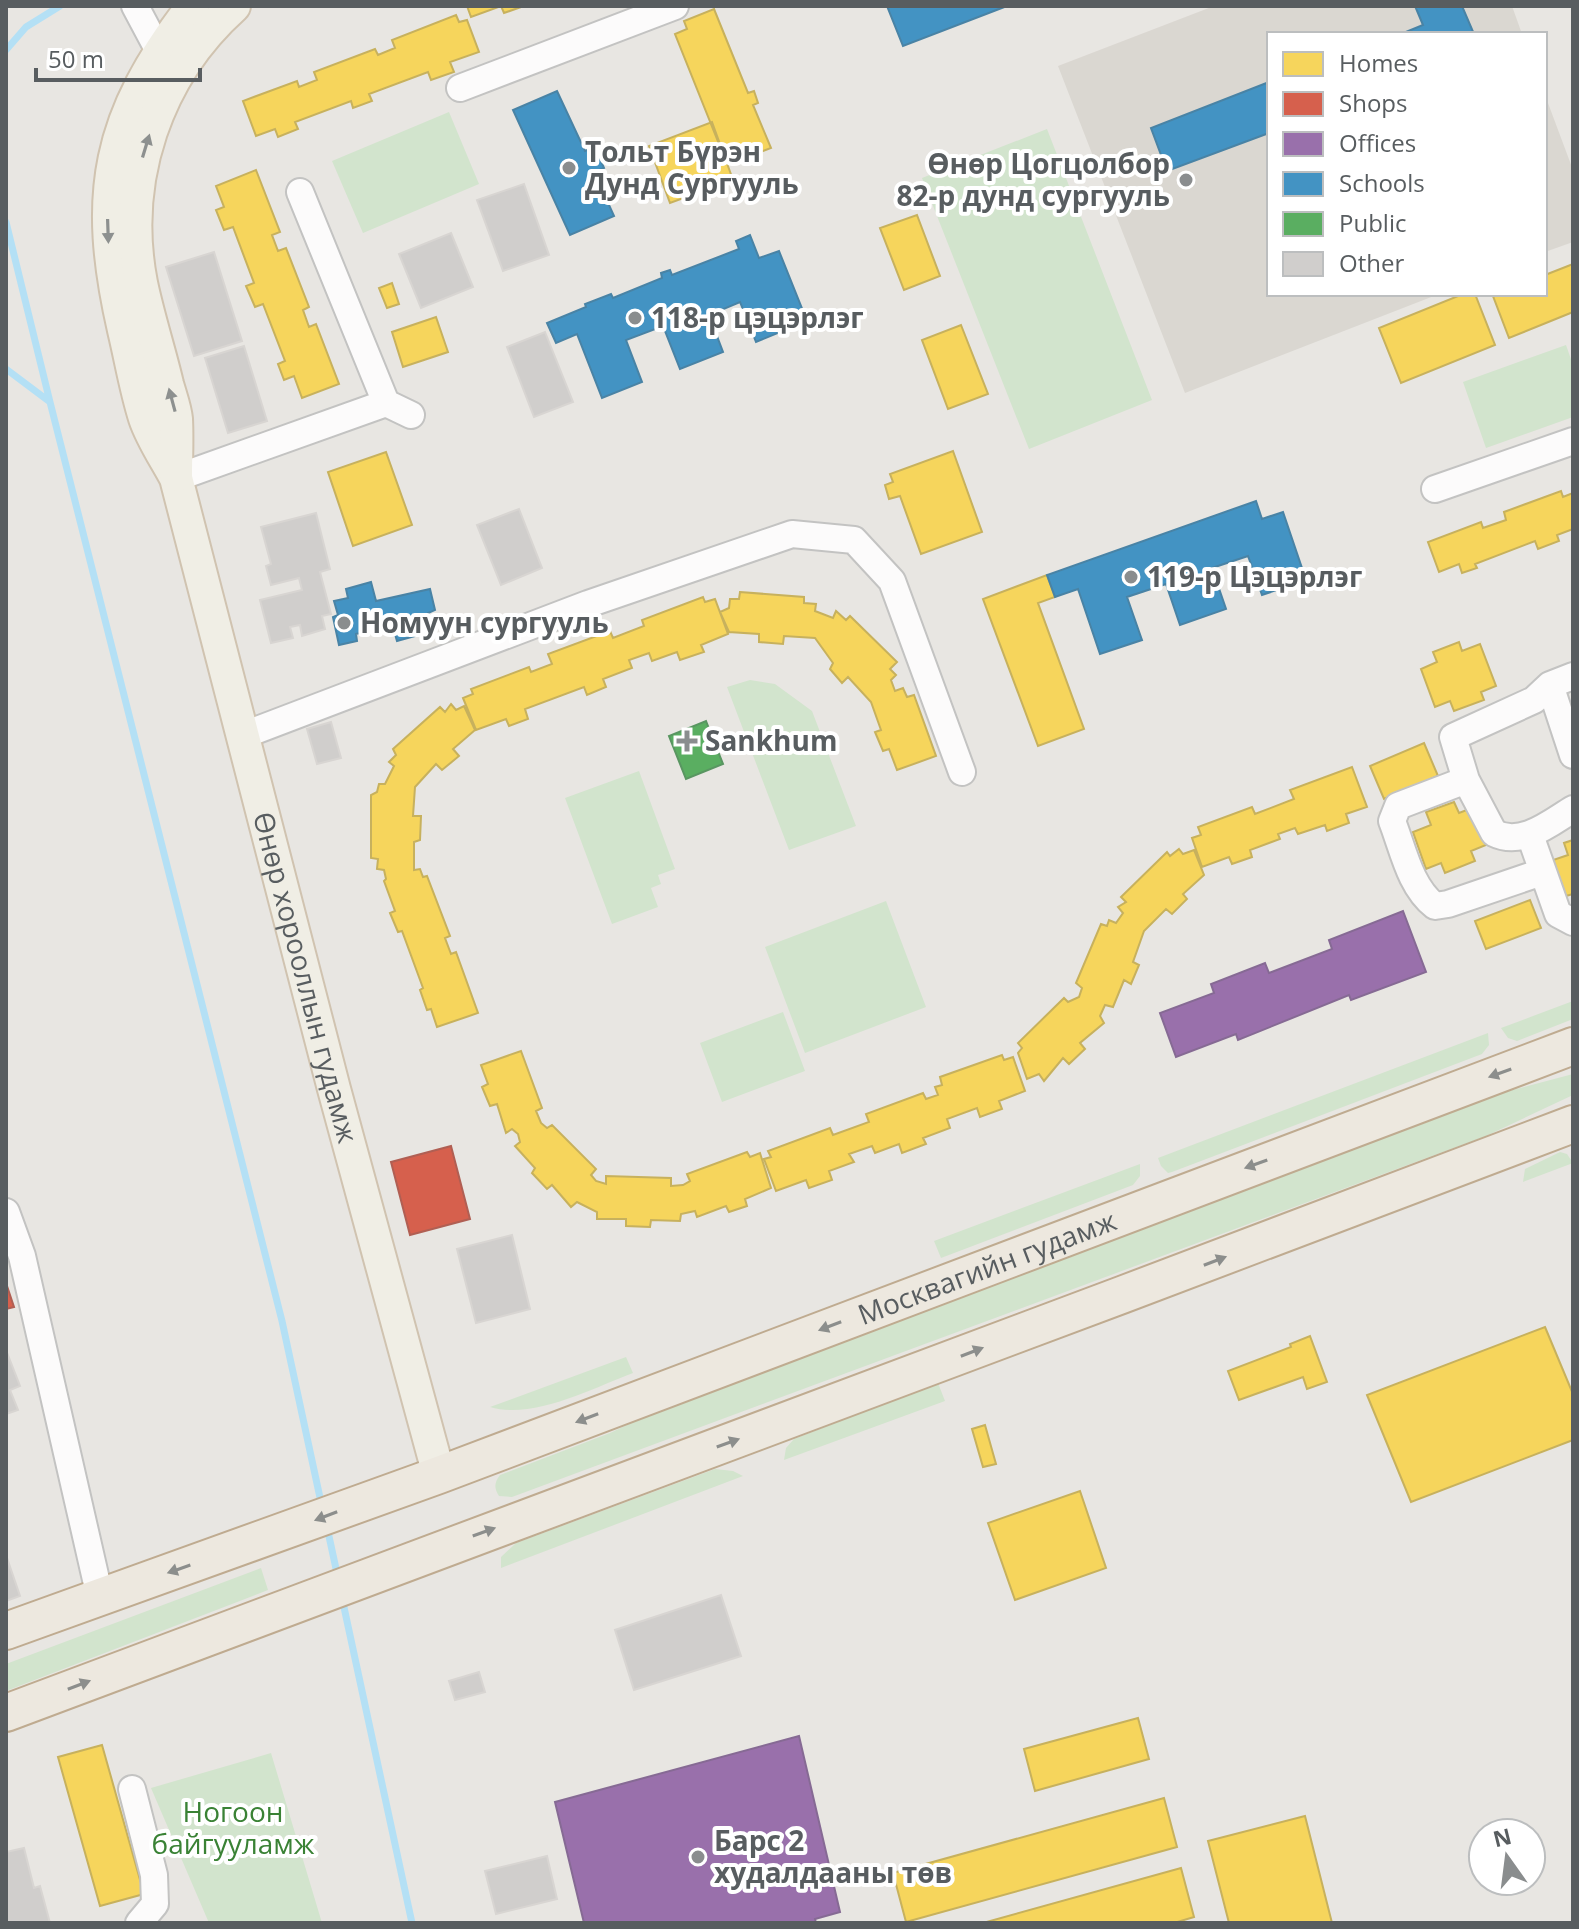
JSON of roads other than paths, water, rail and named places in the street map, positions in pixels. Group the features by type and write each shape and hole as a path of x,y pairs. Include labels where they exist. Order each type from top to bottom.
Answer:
{"highway":[{"name":"Москвагийн гудамж","path":"6,1631 439,1475 1573,1046"},
{"path":"6,1713 411,1559 1322,1221 1573,1124"}],"main road":[{"name":"Өнөр хорооллын гудамж","path":"193,6 160,53 130,108 117,142 108,228 113,279 146,420 176,478 334,1089 439,1475"},
{"name":"Өнөр хорооллын гудамж","path":"176,478 176,417 141,283 135,213 144,149 175,76 212,25 234,6"}],"street":[{"path":"460,88 675,6"},
{"path":"139,13 160,53"},
{"path":"300,192 386,403 411,415"},
{"path":"176,478 386,403"},
{"path":"1435,489 1573,441"},
{"path":"244,735 588,604 792,534 854,540 892,581 962,772"},
{"path":"1573,755 1561,680 1534,700 1453,737 1466,780 1494,833 1501,837 1530,835 1573,809"},
{"path":"1466,780 1398,806 1394,812 1392,821 1417,885 1426,899 1435,906 1448,904 1542,872"},
{"path":"1530,835 1558,914 1573,922"},
{"path":"6,1212 19,1242 100,1597"},
{"path":"132,1789 154,1875 155,1904 139,1923"}],"waterway":[{"path":"6,50 26,27 60,6"},
{"path":"6,222 50,402"},
{"path":"6,369 50,402 282,1321 322,1507"},
{"path":"327,1527 338,1578"},
{"path":"342,1598 412,1923"}],"place":[{"name":"Тольт Бүрэн Дунд Сургууль","path":"569,168"},
{"name":"Өнөр Цогцолбор 82-р дунд сургууль","path":"1186,180"},
{"name":"118-р цэцэрлэг","path":"635,318"},
{"name":"119-р Цэцэрлэг","path":"1131,577"},
{"name":"Номуун сургууль","path":"344,623"},
{"name":"Sankhum","path":"687,741"},
{"name":"Барс 2 худалдааны төв","path":"698,1857"}],"park label":[{"name":"Ногоон байгууламж","path":"233,1828"}]}
